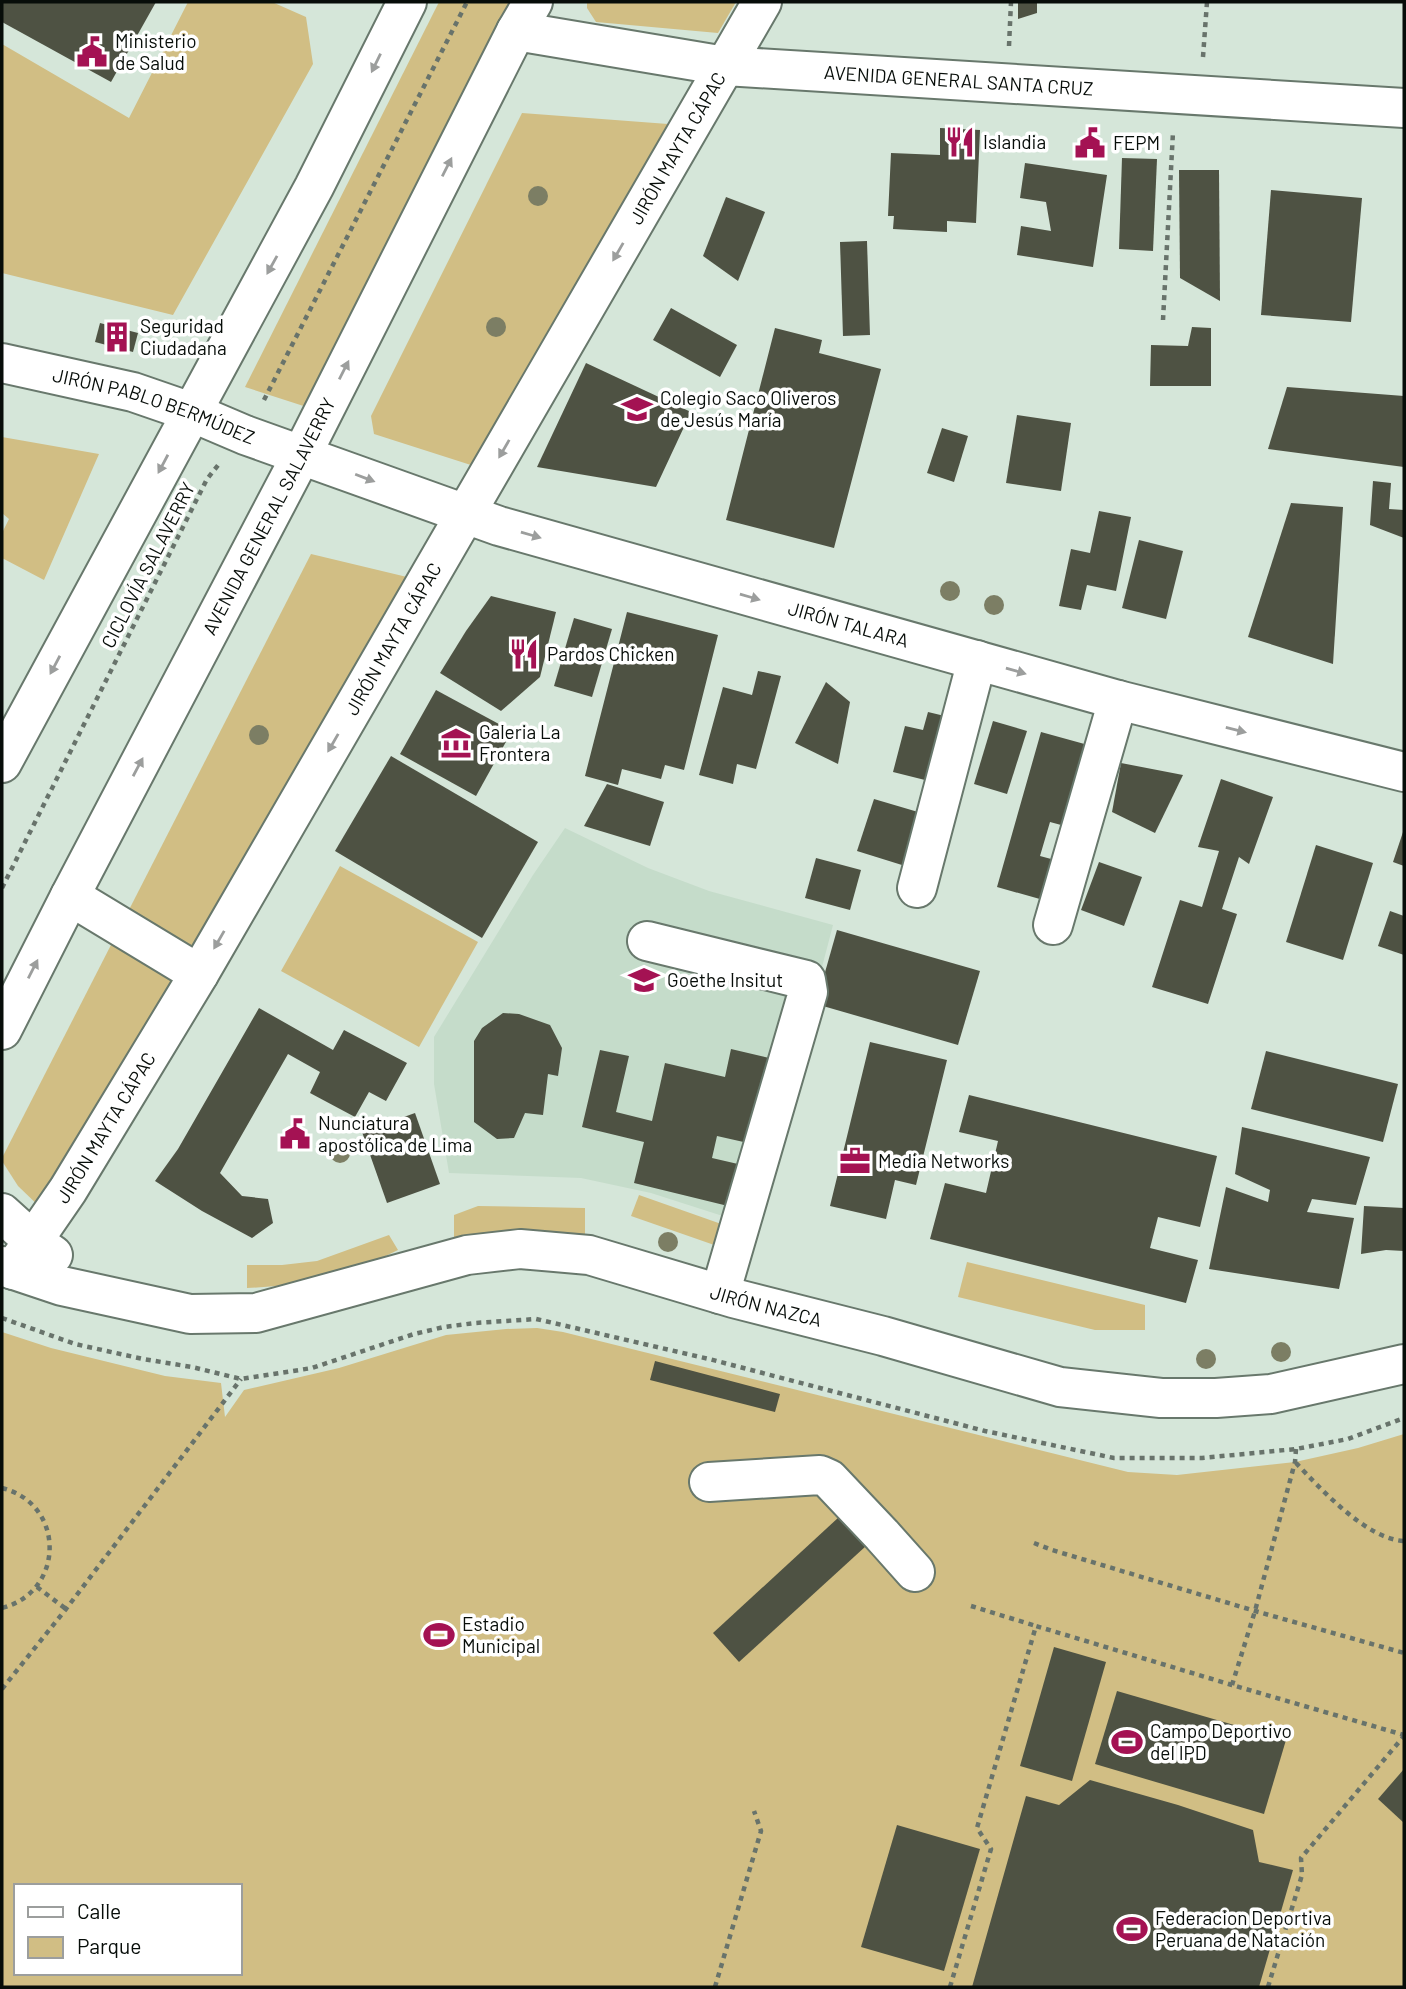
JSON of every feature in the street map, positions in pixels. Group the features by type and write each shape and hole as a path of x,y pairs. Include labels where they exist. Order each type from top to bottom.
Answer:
{"street":[{"path":"2,762 314,187 407,2"},
{"name":"JIRÓN MAYTA CÁPAC","path":"16,1259 68,1190 199,974 762,2"},
{"name":"AVENIDA GENERAL SANTA CRUZ","path":"525,17 725,66 1404,108"},
{"name":"AVENIDA GENERAL SALAVERRY","path":"2,1030 302,454 525,17"},
{"name":"JIRÓN PABLO BERMÚDEZ","path":"2,363 133,392 302,454"},
{"name":"JIRÓN TALARA","path":"302,454 512,530 1118,700 1404,772"},
{"path":"917,888 976,660"},
{"path":"1053,925 1118,700"},
{"path":"70,896 199,974"},
{"path":"646,941 806,980 808,985 720,1294"},
{"name":"JIRÓN NAZCA","path":"2,1213 16,1259 65,1262 130,1300 190,1314 256,1313 467,1255 520,1249 589,1255 720,1294 883,1336 1060,1387 1161,1398 1216,1398 1271,1394 1404,1364"},
{"path":"709,1482 820,1475 829,1479 915,1572"}],"path":[{"name":"CICLOVÍA SALAVERRY","path":"2,888 207,478 245,435 467,2"},
{"path":"1163,320 1188,95 1207,2"},
{"path":"2,1318 75,1344 241,1379 312,1368 414,1334 444,1327 536,1320 709,1359 985,1431 1114,1458 1202,1458 1296,1449 1348,1439 1404,1418"},
{"path":"2,1689 241,1379"},
{"path":"1232,1685 1255,1611 1295,1462 1296,1449"},
{"path":"1295,1462 1345,1511 1381,1535 1404,1541"},
{"path":"2,1488 13,1490 32,1503 45,1522 50,1544 48,1567 37,1587 16,1604 2,1608"},
{"path":"1034,1543 1255,1611 1404,1653"},
{"path":"37,1587 66,1609"},
{"path":"971,1606 1404,1735 1301,1858 1301,1875 1268,1987"},
{"path":"950,1987 991,1849 978,1828 1036,1626"},
{"path":"715,1987 761,1832 754,1811"}],"shaded area":[{"name":"Goethe Insitut","path":"565,828 648,868 709,891 833,925 757,1227 651,1193 581,1178 449,1173 434,1084 434,1037 533,875"}],"green space":[{"path":"188,2 272,2 306,17 313,64 173,315 2,273 2,44 129,118"},
{"path":"439,2 534,2 319,411 245,387"},
{"path":"587,2 736,2 718,33 596,22 587,8"},
{"path":"522,113 668,124 474,466 374,434 371,416"},
{"path":"2,437 99,454 44,580 2,558 2,533 9,519 2,513"},
{"path":"311,554 407,577 44,1211 18,1186 2,1158"},
{"path":"340,866 478,942 419,1047 281,971"},
{"path":"639,1195 727,1226 720,1247 631,1216"},
{"path":"478,1206 585,1208 585,1243 454,1241 454,1215"},
{"path":"389,1235 398,1250 380,1259 325,1278 287,1285 247,1288 247,1265 317,1261"},
{"path":"967,1262 1145,1305 1145,1330 1095,1330 958,1297"},
{"path":"537,1328 563,1332 1128,1472 1177,1475 1295,1462 1358,1448 1404,1434 1404,1987 2,1987 2,1332 51,1348 165,1376 221,1383 225,1417 244,1390 339,1368 446,1335"}],"building":[{"name":"Ministerio de Salud","path":"2,2 156,2 111,82 2,22"},
{"path":"1018,2 1037,2 1037,13 1018,19"},
{"path":"940,128 980,130 976,223 947,221 947,232 893,229 894,216 888,216 891,153 940,155"},
{"path":"1122,158 1157,159 1153,251 1119,249"},
{"path":"1025,163 1107,175 1093,267 1017,255 1021,226 1051,231 1046,202 1020,198"},
{"path":"1179,170 1219,170 1220,301 1180,278"},
{"path":"1271,190 1362,198 1351,322 1261,315"},
{"path":"726,197 765,212 738,281 703,256"},
{"path":"867,241 870,335 843,336 840,242"},
{"path":"671,308 737,345 720,377 653,340"},
{"name":"Seguridad Ciudadana","path":"100,323 138,333 133,352 95,342"},
{"path":"1192,327 1211,328 1211,386 1150,386 1151,345 1188,346"},
{"path":"775,328 822,340 819,353 881,369 834,548 726,520"},
{"path":"586,363 691,412 656,487 537,467"},
{"path":"1287,387 1404,396 1404,467 1268,449"},
{"path":"1017,415 1071,423 1061,491 1006,483"},
{"path":"942,428 968,436 954,482 927,473"},
{"path":"1373,481 1391,483 1389,509 1404,510 1404,538 1370,525"},
{"path":"1291,503 1343,507 1333,664 1248,637"},
{"path":"1099,511 1131,517 1116,591 1087,585 1081,610 1059,606 1071,549 1090,553"},
{"path":"1139,540 1183,551 1166,619 1122,608"},
{"path":"491,596 556,612 540,677 501,711 440,673"},
{"path":"627,612 718,635 684,770 665,765 661,779 622,769 618,785 585,776"},
{"path":"574,618 612,629 592,697 554,686"},
{"path":"758,671 781,676 756,769 737,764 733,784 699,775 723,687 752,695"},
{"path":"826,682 850,702 838,764 795,743"},
{"name":"Galeria La Frontera","path":"436,690 512,731 476,796 400,754"},
{"path":"928,712 953,718 937,783 893,772 905,726 923,730"},
{"path":"993,721 1027,731 1007,794 974,784"},
{"path":"1041,732 1099,748 1076,829 1050,822 1040,856 1066,863 1054,903 997,887"},
{"path":"391,756 538,842 482,938 335,851"},
{"path":"1121,763 1183,775 1155,833 1112,812"},
{"path":"1221,779 1273,797 1249,864 1239,857 1222,909 1237,914 1208,1004 1152,987 1180,900 1202,907 1219,851 1198,847"},
{"path":"607,784 664,802 650,846 584,826"},
{"path":"874,799 935,817 918,870 857,851"},
{"path":"1404,829 1404,866 1393,862"},
{"path":"1316,845 1373,863 1343,960 1286,942"},
{"path":"816,858 861,870 850,910 805,898"},
{"path":"1099,862 1142,877 1124,926 1081,910"},
{"path":"1390,911 1404,916 1404,955 1378,946"},
{"path":"837,930 980,971 958,1045 816,1004"},
{"path":"259,1008 333,1050 344,1030 407,1063 386,1101 369,1092 355,1117 310,1093 320,1072 288,1054 220,1173 242,1196 268,1199 273,1223 252,1238 155,1181 178,1149"},
{"path":"503,1013 519,1014 550,1025 562,1048 558,1076 548,1074 543,1115 525,1113 514,1138 497,1139 474,1122 474,1041 482,1028"},
{"path":"870,1042 947,1060 916,1185 895,1180 886,1219 830,1206"},
{"path":"731,1049 769,1058 748,1143 717,1136 712,1158 738,1164 728,1206 634,1183 644,1142 582,1127 600,1050 629,1056 616,1112 652,1121 665,1063 725,1077"},
{"path":"1266,1051 1398,1084 1383,1142 1251,1109"},
{"path":"969,1095 1217,1156 1200,1227 1158,1217 1150,1248 1198,1260 1186,1303 930,1239 945,1183 986,1193 998,1141 959,1132"},
{"path":"415,1113 440,1184 387,1203 362,1132"},
{"path":"1242,1127 1370,1157 1356,1205 1312,1199 1307,1212 1354,1218 1339,1289 1209,1269 1226,1187 1268,1202 1270,1190 1235,1174"},
{"path":"1364,1206 1404,1208 1404,1251 1386,1250 1361,1254"},
{"path":"655,1361 780,1394 775,1412 650,1380"},
{"path":"839,1517 866,1546 739,1662 713,1633"},
{"path":"1054,1647 1106,1662 1072,1781 1020,1766"},
{"path":"1117,1691 1286,1740 1264,1814 1095,1764"},
{"path":"1404,1769 1404,1823 1378,1799"},
{"name":"Federacion Deportiva Peruana de Natación","path":"1090,1780 1253,1830 1259,1862 1293,1870 1259,1987 972,1987 1026,1796 1059,1805"},
{"path":"897,1825 980,1849 944,1971 861,1947"}],"place":[{"name":"Ministerio de Salud","path":"92,52"},
{"name":"Islandia","path":"960,142"},
{"name":"FEPM","path":"1090,143"},
{"name":"Seguridad Ciudadana","path":"117,337"},
{"name":"Colegio Saco Oliveros de Jesús María","path":"637,409"},
{"name":"Pardos Chicken","path":"524,654"},
{"name":"Galeria La Frontera","path":"456,743"},
{"name":"Goethe Insitut","path":"644,980"},
{"name":"Nunciatura apostólica de Lima","path":"295,1134"},
{"name":"Media Networks","path":"855,1161"},
{"name":"Estadio Municipal","path":"439,1635"},
{"name":"Campo Deportivo del IPD","path":"1127,1742"},
{"name":"Federacion Deportiva Peruana de Natación","path":"1132,1929"}]}
